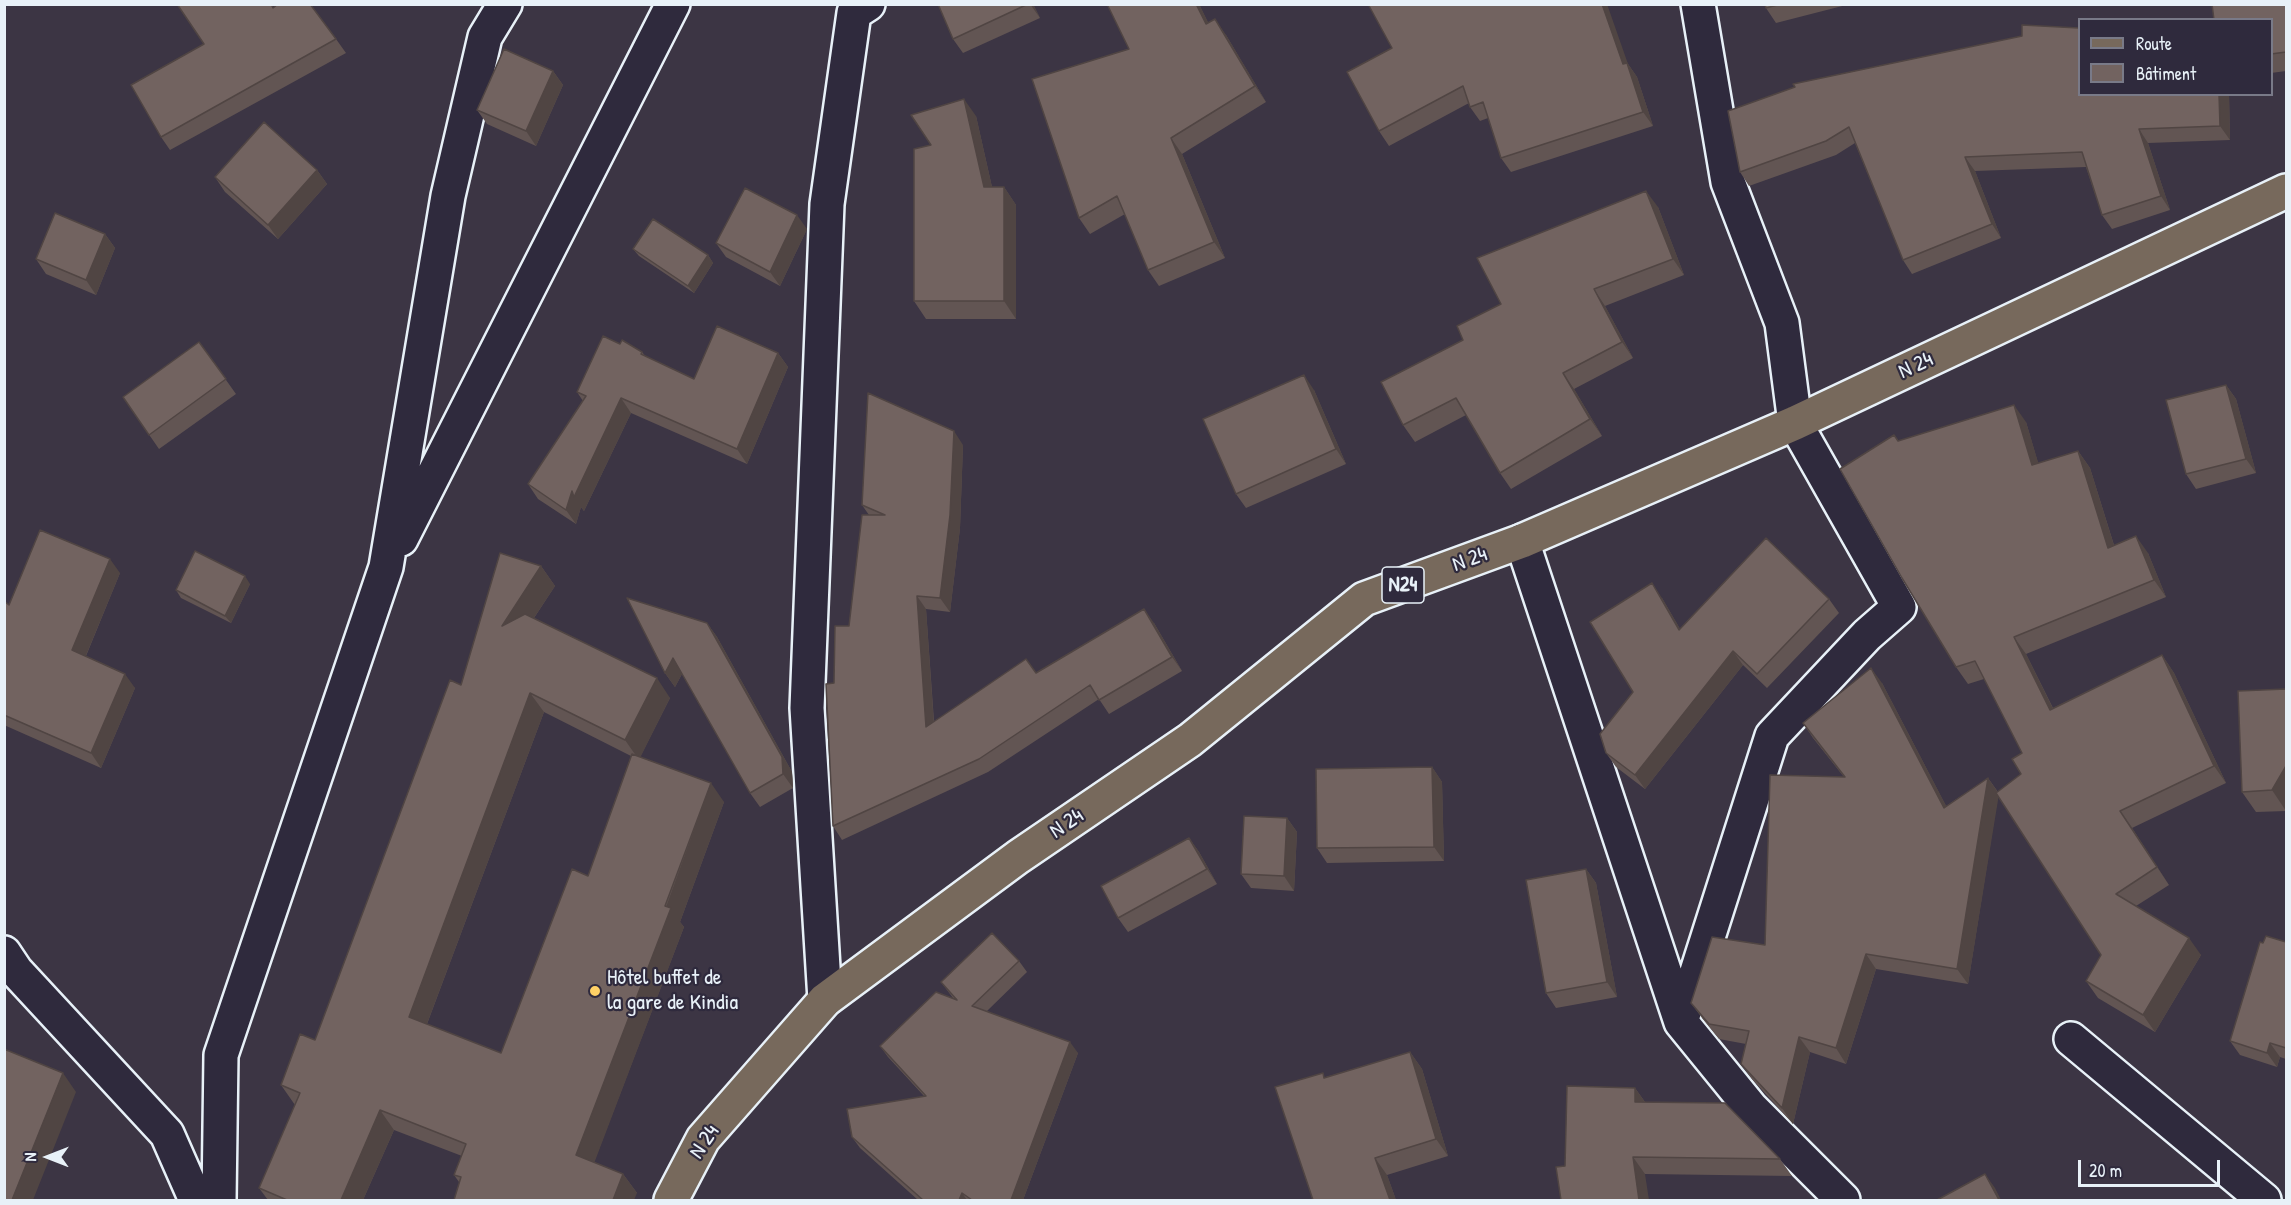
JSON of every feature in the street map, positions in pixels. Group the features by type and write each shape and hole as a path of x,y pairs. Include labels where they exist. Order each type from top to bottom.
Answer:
{"main road":[{"name":"N 24","path":"671,1200 703,1139 825,1000 1018,857 1190,740 1364,599 1522,541 1795,423 2286,191"}],"street":[{"path":"386,567 448,196 485,37 505,4"},
{"path":"219,1200 221,1055 386,567 673,4"},
{"path":"825,1000 807,708 826,204 854,13 868,4"},
{"path":"1681,1022 1772,736 1867,635 1899,607 1795,423 1782,323 1728,182 1698,4"},
{"path":"1522,541 1681,1022 1751,1108 1843,1200"},
{"path":"4,953 16,971 167,1134 196,1200"},
{"path":"2070,1039 2264,1200"}],"building":[{"path":"177,4 271,4 273,8 278,4 310,4 336,39 161,137 131,85 204,44"},
{"path":"938,4 1028,4 953,39"},
{"path":"1107,4 1196,4 1206,24 1215,19 1255,86 1171,138 1214,242 1148,270 1117,196 1079,218 1032,79 1129,49"},
{"path":"1368,4 1602,4 1623,64 1627,63 1643,112 1501,158 1483,102 1470,107 1463,86 1379,131 1347,72 1392,48"},
{"path":"1765,4 1781,4 1766,8"},
{"path":"2212,4 2286,4 2286,52 2273,54 2273,18 2214,18"},
{"path":"2022,25 2078,28 2078,96 2219,96 2220,126 2139,129 2161,196 2102,215 2082,152 1965,157 1992,224 1903,260 1849,127 1826,141 1740,172 1728,111 1795,87 1793,84 2022,36"},
{"path":"504,49 553,71 526,131 477,110"},
{"path":"964,99 984,187 1004,187 1004,301 914,301 914,149 931,145 911,115"},
{"path":"264,122 317,170 268,225 215,177"},
{"path":"745,188 797,215 770,272 716,243"},
{"path":"1646,191 1673,259 1594,289 1622,342 1563,373 1590,419 1500,473 1456,398 1403,425 1381,382 1463,340 1457,326 1501,304 1477,258"},
{"path":"55,213 105,234 86,280 36,259"},
{"path":"653,219 708,255 688,286 633,249"},
{"path":"717,326 778,353 737,449 621,398 574,497 572,491 566,510 528,484 586,396 577,392 603,336 620,344 622,340 642,352 641,354 694,379"},
{"path":"199,342 226,379 149,435 123,397"},
{"path":"1304,375 1336,449 1236,494 1203,419"},
{"path":"2226,385 2246,459 2186,474 2166,400"},
{"path":"868,393 954,431 950,515 940,598 917,596 926,727 1026,659 1036,673 1144,609 1172,657 1099,700 1090,685 979,759 833,826 826,684 834,683 835,626 849,626 862,515 885,515 862,505"},
{"path":"2014,405 2032,465 2078,451 2108,548 2136,536 2154,580 2014,637 2050,710 2162,655 2214,766 2120,811 2157,867 2116,894 2189,938 2143,1015 2086,981 2101,955 1996,793 2021,774 2012,759 2022,753 1975,661 1956,667 1840,469 1894,435 1898,441"},
{"path":"40,530 110,559 72,650 125,674 91,753 4,715 4,601 9,605"},
{"path":"1766,538 1829,599 1757,674 1733,651 1635,775 1606,753 1600,734 1633,692 1590,622 1652,583 1679,630"},
{"path":"195,551 245,576 225,616 176,590"},
{"path":"500,553 541,566 502,626 525,614 657,678 625,740 530,693 409,1017 501,1053 572,869 588,876 632,754 711,783 665,906 671,908 576,1155 623,1174 613,1200 454,1200 461,1177 454,1175 466,1144 380,1110 341,1200 287,1200 259,1188 300,1093 281,1085 300,1034 315,1040 450,680 461,685"},
{"path":"627,598 707,623 782,757 783,774 750,793 673,658 665,673"},
{"path":"1871,668 1944,808 1988,778 1957,969 1866,954 1836,1048 1799,1037 1782,1108 1741,1064 1749,1031 1709,1024 1691,1003 1712,937 1765,945 1770,775 1845,777 1803,723"},
{"path":"2286,689 2286,766 2272,790 2242,792 2238,691"},
{"path":"1432,767 1434,847 1317,848 1316,769"},
{"path":"1244,816 1287,818 1284,876 1241,874"},
{"path":"1189,838 1207,869 1118,918 1101,886"},
{"path":"1586,869 1607,982 1546,993 1526,880"},
{"path":"992,933 1019,961 972,1006 1070,1042 1011,1200 972,1200 962,1193 959,1200 923,1200 852,1137 847,1109 926,1096 880,1046 936,992 957,1000 941,982"},
{"path":"2266,936 2286,942 2286,1048 2270,1043 2267,1053 2230,1041 2260,942 2263,943"},
{"path":"4,1049 63,1073 12,1200 4,1200"},
{"path":"1410,1052 1436,1139 1375,1158 1390,1200 1313,1200 1275,1087 1323,1073 1324,1078"},
{"path":"1567,1086 1635,1088 1635,1102 1725,1103 1780,1159 1633,1157 1639,1200 1561,1200 1556,1167 1565,1166"},
{"path":"1985,1174 1999,1200 1937,1200"}],"place":[{"name":"Hôtel buffet de la gare de Kindia","path":"595,991"}]}
